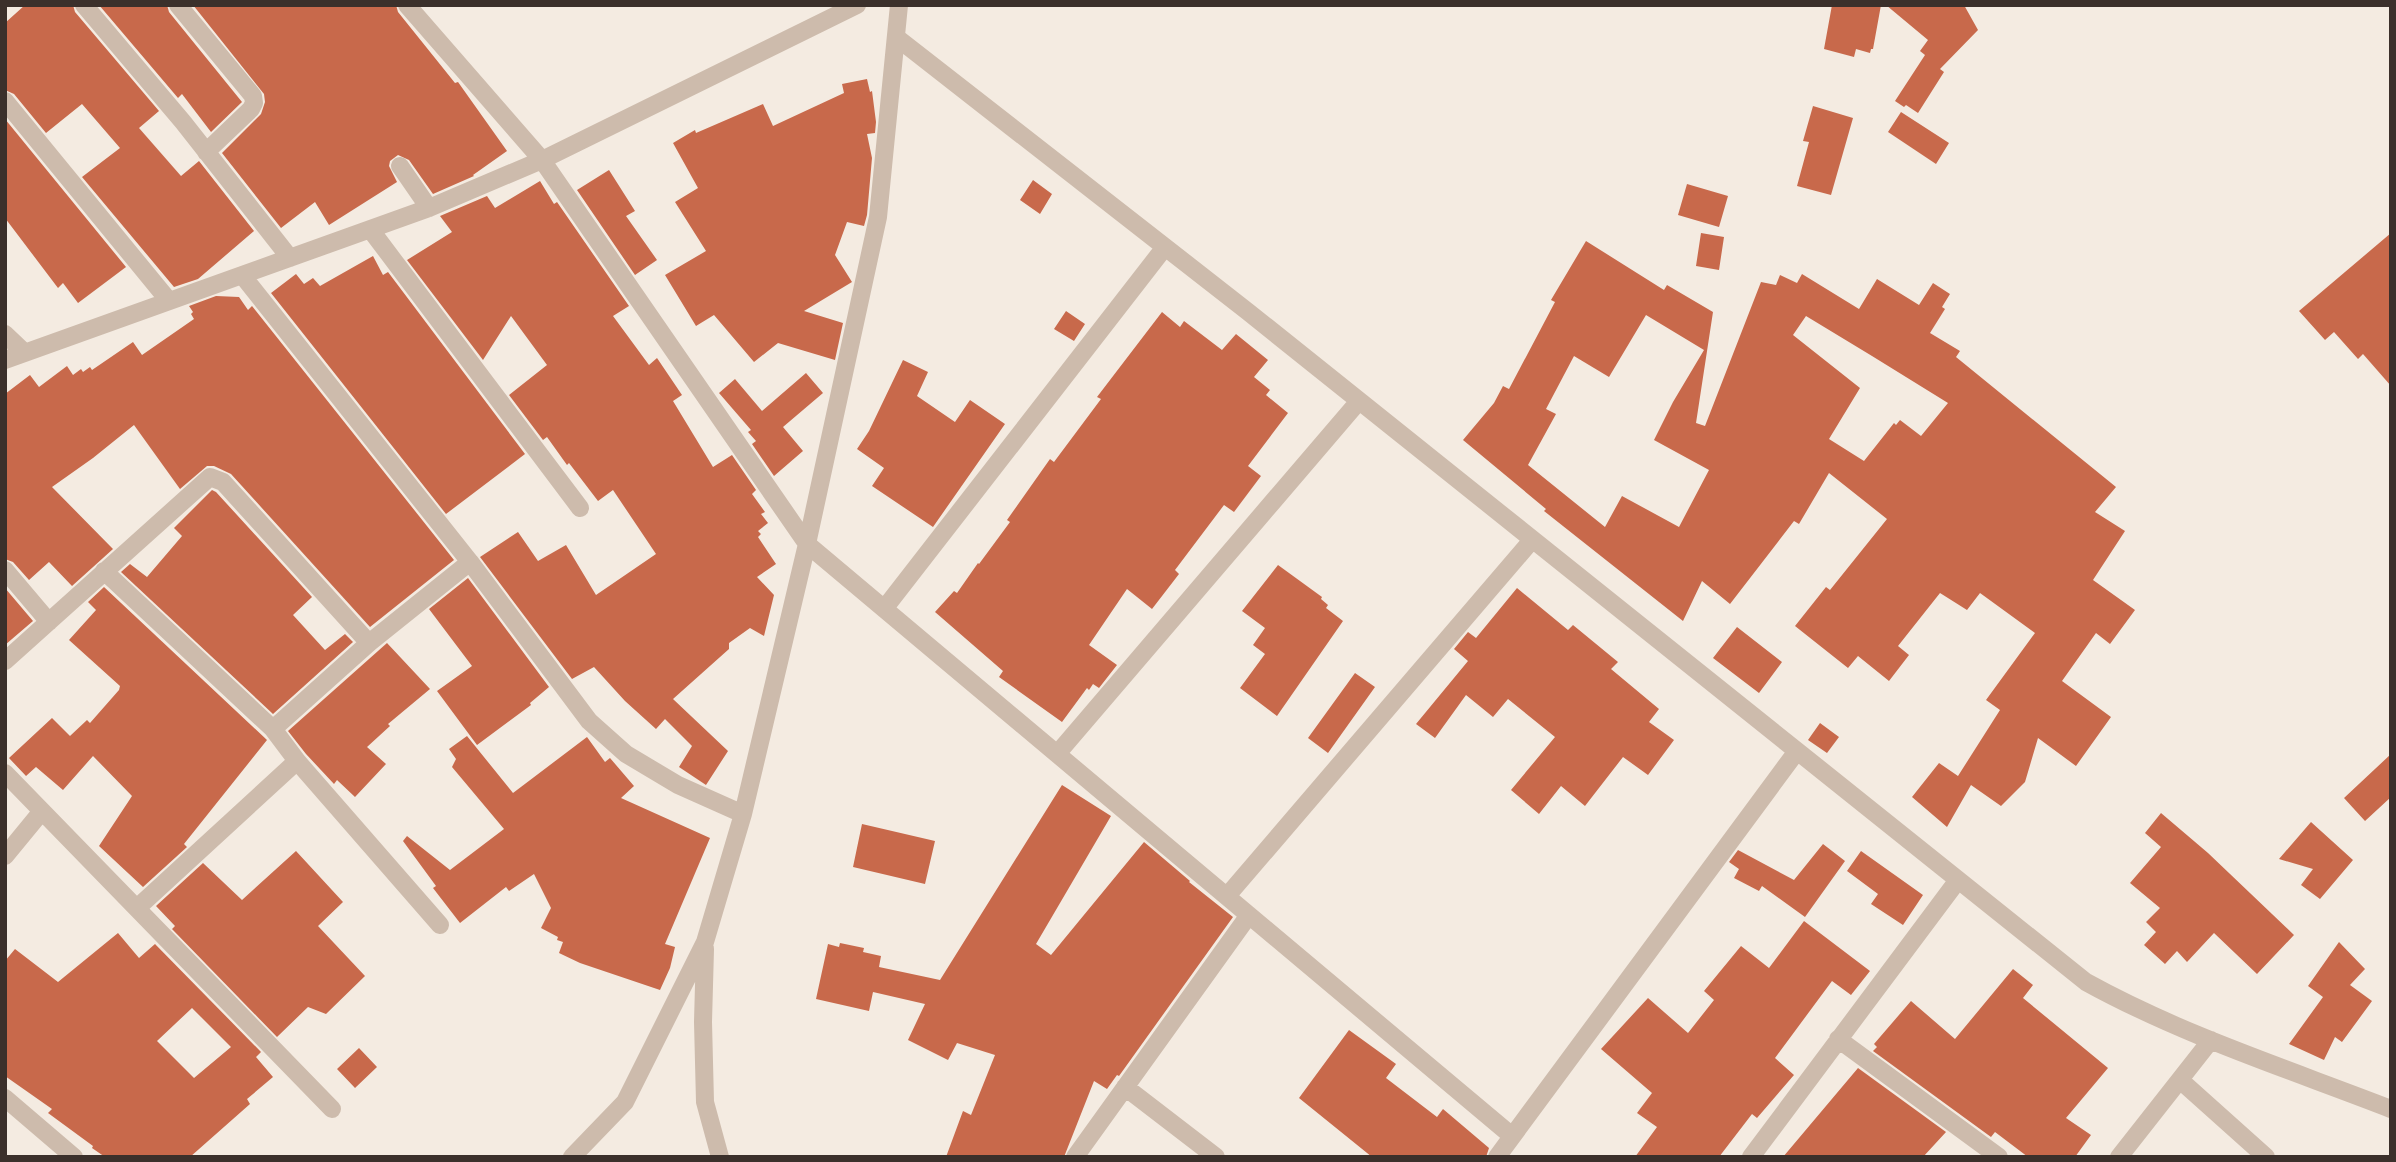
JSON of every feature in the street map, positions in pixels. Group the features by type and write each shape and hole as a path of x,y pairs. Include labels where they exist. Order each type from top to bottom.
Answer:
{"street":[{"path":"84,5 290,258"},
{"path":"178,5 253,96 251,109 206,152"},
{"path":"407,5 542,160 807,544 1512,1136"},
{"path":"5,360 429,208 542,160 857,5"},
{"path":"572,1157 625,1102 705,942 743,814 807,544 878,217 899,5"},
{"path":"896,37 1359,401 2086,982 2133,1008 2391,1109"},
{"path":"5,101 169,301"},
{"path":"400,166 429,208"},
{"path":"370,229 580,508"},
{"path":"884,609 1164,247"},
{"path":"242,275 470,562 589,721 626,754 678,785 743,814"},
{"path":"5,334 25,353"},
{"path":"1058,754 1359,401"},
{"path":"5,661 210,477 223,482 369,643"},
{"path":"1227,896 1532,540"},
{"path":"273,729 369,643 470,562"},
{"path":"5,570 49,622"},
{"path":"104,571 273,729 297,761 440,925"},
{"path":"1497,1157 1797,751"},
{"path":"137,908 297,761"},
{"path":"5,773 332,1110"},
{"path":"5,856 42,811"},
{"path":"1751,1157 1958,880"},
{"path":"1074,1157 1249,915"},
{"path":"705,942 705,1101 720,1157"},
{"path":"1838,1039 1999,1157"},
{"path":"2119,1157 2211,1040"},
{"path":"2180,1080 2266,1157"},
{"path":"1125,1087 1216,1157"},
{"path":"5,1098 74,1157"}],"building":[{"path":"25,5 73,5 75,12 159,111 139,128 181,176 199,161 254,231 198,279 174,287 82,177 120,148 82,104 46,133 14,94 5,90 5,23"},
{"path":"99,5 167,5 169,12 242,102 211,132 182,94 178,98"},
{"path":"193,5 396,5 398,12 455,83 458,82 507,151 474,176 433,194 409,160 398,155 390,161 389,166 397,182 329,225 315,202 281,228 222,153 261,114 265,102 264,94"},
{"path":"1832,5 1881,5 1870,53 1856,49 1854,57 1824,49"},
{"path":"1886,5 1964,5 1978,30 1940,69 1944,72 1918,113 1895,101 1925,55 1920,51 1928,40"},
{"path":"867,79 870,92 872,91 876,122 875,133 867,134 872,158 867,215 864,226 847,222 835,255 852,282 804,311 843,323 835,360 778,343 754,362 714,315 696,326 665,275 706,251 675,202 698,188 673,143 695,130 696,133 763,104 773,126 844,93 842,84"},
{"path":"1813,106 1853,118 1831,195 1797,186 1809,142 1803,141"},
{"path":"1901,112 1949,143 1936,164 1888,132"},
{"path":"5,119 126,267 78,303 63,283 58,288 5,218"},
{"path":"609,170 635,211 626,216 657,260 635,275 577,190"},
{"path":"1033,180 1052,194 1040,214 1020,200"},
{"path":"540,181 629,306 613,316 649,365 657,358 682,395 673,401 713,467 732,455 756,490 752,494 765,512 761,514 768,523 758,531 761,534 758,537 776,564 757,577 774,595 764,636 750,628 729,643 729,649 673,699 728,751 706,785 679,767 692,746 665,719 656,729 625,701 594,667 572,679 480,557 518,532 538,561 566,545 596,595 656,554 613,490 598,501 547,437 543,440 509,395 547,365 511,316 483,360 407,260 452,232 440,216 487,196 495,208"},
{"path":"1687,184 1728,196 1719,227 1678,215"},
{"path":"1701,233 1724,237 1719,270 1696,266"},
{"path":"2391,233 2391,386 2363,354 2358,359 2334,332 2325,340 2299,311"},
{"path":"1586,241 1664,290 1667,285 1713,312 1696,423 1705,426 1761,282 1776,285 1780,275 1797,283 1802,274 1859,309 1877,279 1919,305 1933,283 1950,294 1942,307 1945,309 1930,333 1960,351 1956,357 2116,487 2095,512 2125,531 2093,580 2135,610 2110,644 2096,633 2062,681 2111,717 2076,766 2038,738 2025,782 2001,806 1971,785 1947,827 1912,797 1939,763 1958,776 2000,710 1986,700 2035,633 1980,593 1967,610 1940,593 1898,646 1909,655 1889,681 1858,656 1848,668 1795,626 1826,587 1830,590 1887,519 1829,473 1799,524 1794,521 1730,604 1702,581 1683,621 1544,511 1546,509 1463,440 1494,403 1503,386 1509,389 1555,302 1551,300","holes":["1646,315 1704,350 1654,440 1709,470 1679,527 1622,496 1605,527 1528,465 1556,414 1546,409 1574,356 1609,377","1806,316 1872,356 1948,403 1921,436 1900,420 1896,425 1894,423 1864,461 1829,439 1860,388 1793,335"]},
{"path":"373,256 383,275 388,272 525,454 446,514 271,293 296,274 304,284 313,278 320,286"},
{"path":"216,296 239,297 248,310 252,306 454,560 370,627 231,474 214,466 207,466 180,489 134,425 52,487 113,549 72,586 49,562 29,580 13,562 5,559 5,394 30,375 39,387 67,366 73,375 81,369 83,372 90,367 92,370 133,342 142,355 194,319 189,306"},
{"path":"1066,311 1085,324 1074,341 1054,329"},
{"path":"1162,312 1180,327 1184,321 1222,350 1236,334 1268,360 1254,377 1270,390 1266,395 1288,413 1248,466 1261,476 1234,512 1224,505 1175,570 1179,574 1152,609 1127,589 1089,645 1117,665 1099,688 1093,684 1089,690 1087,688 1062,722 999,677 1003,671 935,612 954,591 957,593 979,564 1010,522 1007,520 1050,459 1054,462 1101,399 1097,397"},
{"path":"903,360 928,372 917,396 955,422 970,400 1005,424 933,527 872,486 884,468 857,449 869,431"},
{"path":"806,373 823,393 783,427 803,451 774,476 752,444 756,441 748,432 751,430 719,393 735,379 762,411"},
{"path":"212,490 312,597 293,615 325,650 345,634 353,642 273,714 121,572 130,564 147,577 182,536 174,528"},
{"path":"1278,565 1322,597 1328,605 1326,608 1343,621 1277,716 1240,688 1265,654 1253,645 1265,628 1242,611"},
{"path":"468,578 549,687 530,703 531,705 477,745 437,691 472,666 429,609"},
{"path":"104,587 267,740 184,844 187,847 143,887 99,846 132,796 93,756 63,790 36,767 26,776 9,758 52,718 70,736 87,720 90,723 119,690 120,686 69,640 96,610 88,602"},
{"path":"5,588 33,621 5,645"},
{"path":"1517,588 1568,630 1573,625 1618,662 1611,669 1659,709 1649,722 1674,740 1648,775 1623,757 1585,806 1561,786 1539,814 1511,790 1555,737 1508,699 1493,717 1466,695 1435,738 1416,724 1468,661 1454,649 1468,632 1476,638"},
{"path":"1737,627 1782,662 1759,693 1713,658"},
{"path":"387,643 430,689 388,724 390,726 367,747 386,764 355,797 337,780 334,784 288,731"},
{"path":"1355,673 1375,687 1328,753 1308,738"},
{"path":"1820,723 1839,737 1827,753 1808,740"},
{"path":"467,736 513,793 587,737 605,762 610,758 634,786 621,798 710,838 665,944 675,947 670,968 660,990 580,963 559,953 563,942 541,928 551,908 534,874 509,891 506,887 460,923 433,888 436,886 403,841 407,836 450,870 504,829 452,767 456,759 449,749"},
{"path":"2391,754 2391,797 2365,821 2344,798"},
{"path":"1062,785 1111,816 1036,944 1051,955 1144,842 1233,917 1119,1076 1117,1075 1107,1089 1094,1081 1064,1157 946,1157 963,1111 971,1115 995,1055 957,1043 948,1060 908,1040 925,1004 873,992 869,1011 816,999 828,944 839,947 840,943 864,948 863,952 881,956 879,967 940,980"},
{"path":"2161,813 2208,853 2294,935 2257,974 2214,933 2187,962 2177,951 2165,964 2144,945 2156,932 2146,922 2160,908 2130,883 2161,847 2145,833"},
{"path":"2311,822 2353,860 2320,899 2301,885 2313,869 2279,859"},
{"path":"862,824 935,841 925,884 853,867"},
{"path":"1823,844 1845,861 1805,917 1762,886 1759,891 1734,878 1739,869 1729,862 1738,850 1794,880"},
{"path":"296,851 343,902 318,926 365,976 326,1014 308,1007 277,1037 172,929 175,926 156,906 203,863 242,900"},
{"path":"1861,851 1923,895 1903,925 1871,904 1878,894 1847,871"},
{"path":"1804,921 1870,971 1851,995 1832,981 1775,1058 1794,1075 1757,1118 1752,1114 1719,1157 1635,1157 1657,1127 1637,1113 1652,1093 1601,1049 1648,998 1688,1033 1714,1000 1704,991 1741,946 1769,968"},
{"path":"118,933 139,958 155,944 261,1052 256,1057 273,1077 247,1099 250,1104 190,1157 105,1157 48,1113 52,1109 5,1076 5,961 15,949 58,982","holes":["192,1008 231,1047 194,1078 157,1041"]},
{"path":"2339,942 2365,969 2350,985 2372,1001 2342,1042 2335,1037 2324,1060 2289,1044 2323,997 2308,986"},
{"path":"2013,969 2033,985 2023,998 2108,1068 2066,1118 2091,1135 2075,1157 2028,1157 1995,1132 1991,1137 1873,1051 1877,1047 1874,1044 1911,1001 1955,1039"},
{"path":"1349,1030 1396,1064 1386,1078 1437,1117 1443,1109 1489,1148 1486,1157 1372,1157 1299,1098"},
{"path":"359,1048 377,1067 355,1088 337,1069"},
{"path":"1858,1068 1946,1132 1923,1157 1783,1157"}]}
